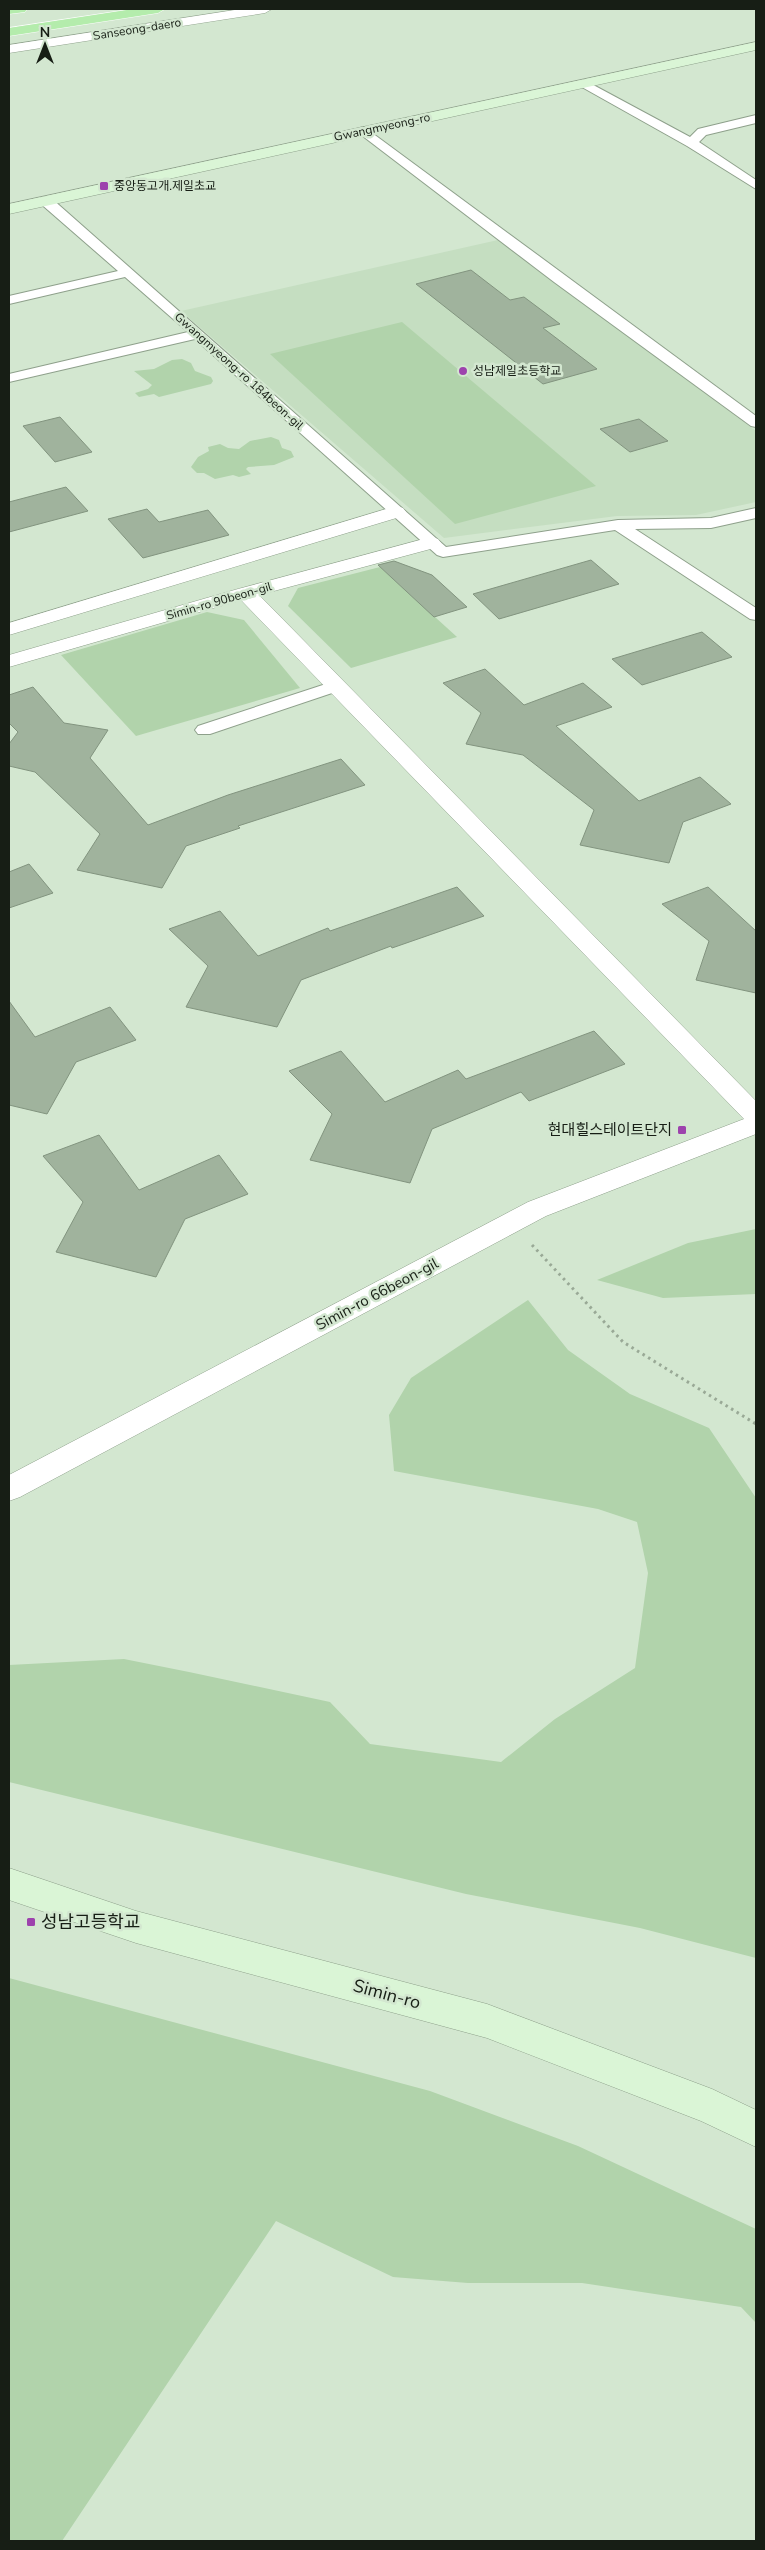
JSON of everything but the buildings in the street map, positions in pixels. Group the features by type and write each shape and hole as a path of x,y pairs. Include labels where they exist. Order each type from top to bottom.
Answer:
{"main road":[{"path":"9,10 20,9"},
{"name":"Sanseong-daero","path":"9,32 157,9"},
{"name":"Gwangmyeong-ro","path":"9,209 756,46"},
{"name":"Simin-ro","path":"9,1884 136,1927 486,2021 712,2107 756,2129"}],"street":[{"path":"157,9 176,23"},
{"name":"Sanseong-daero","path":"9,49 265,9"},
{"path":"9,629 396,512"},
{"name":"Simin-ro 90beon-gil","path":"9,661 244,593 431,543"},
{"path":"244,593 756,1116"},
{"name":"Simin-ro 66beon-gil","path":"9,1489 537,1209 756,1124"}],"lane":[{"path":"584,84 691,143 756,185"},
{"path":"691,143 702,132 756,119"},
{"path":"364,131 567,285 756,423"},
{"name":"Gwangmyeong-ro 184beon-gil","path":"46,201 198,334 431,543"},
{"path":"9,300 127,273"},
{"path":"9,378 198,334"},
{"path":"431,543 443,552 618,524 711,523 756,513"},
{"path":"618,524 756,615"},
{"path":"204,730 335,686"}],"path":[{"path":"511,1222 623,1342 756,1424"}],"shaded area":[{"name":"성남제일초등학교","path":"498,240 756,431 756,502 696,515 617,516 444,538 181,311"},
{"path":"402,322 596,486 455,524 270,354"},
{"path":"182,359 191,363 195,371 211,377 213,381 211,384 159,397 154,394 139,397 135,393 148,389 152,385 134,371 154,369 172,360"},
{"path":"271,437 279,440 282,448 291,451 294,457 274,465 248,467 246,469 251,474 239,477 233,475 215,479 204,473 197,473 191,467 198,457 209,451 208,447 220,444 228,448 239,449 250,441"},
{"path":"380,567 457,637 351,668 288,606 298,588"},
{"path":"207,612 244,620 300,688 136,736 61,655"},
{"path":"756,1229 756,1294 663,1298 597,1280 688,1243"},
{"path":"528,1300 568,1350 630,1394 709,1428 756,1498 756,1958 640,1928 466,1894 9,1782 9,1665 124,1659 330,1702 370,1744 501,1762 555,1719 635,1668 648,1573 637,1522 598,1509 394,1471 389,1415 411,1378"},
{"path":"9,1978 430,2091 578,2146 756,2229 756,2323 741,2307 582,2283 468,2283 393,2277 276,2221 62,2541 9,2541"}],"place":[{"name":"중앙동고개.제일초교","path":"104,186"},
{"name":"성남제일초등학교","path":"463,371"},
{"name":"현대힐스테이트단지","path":"682,1130"},
{"name":"성남고등학교","path":"31,1922"}]}
